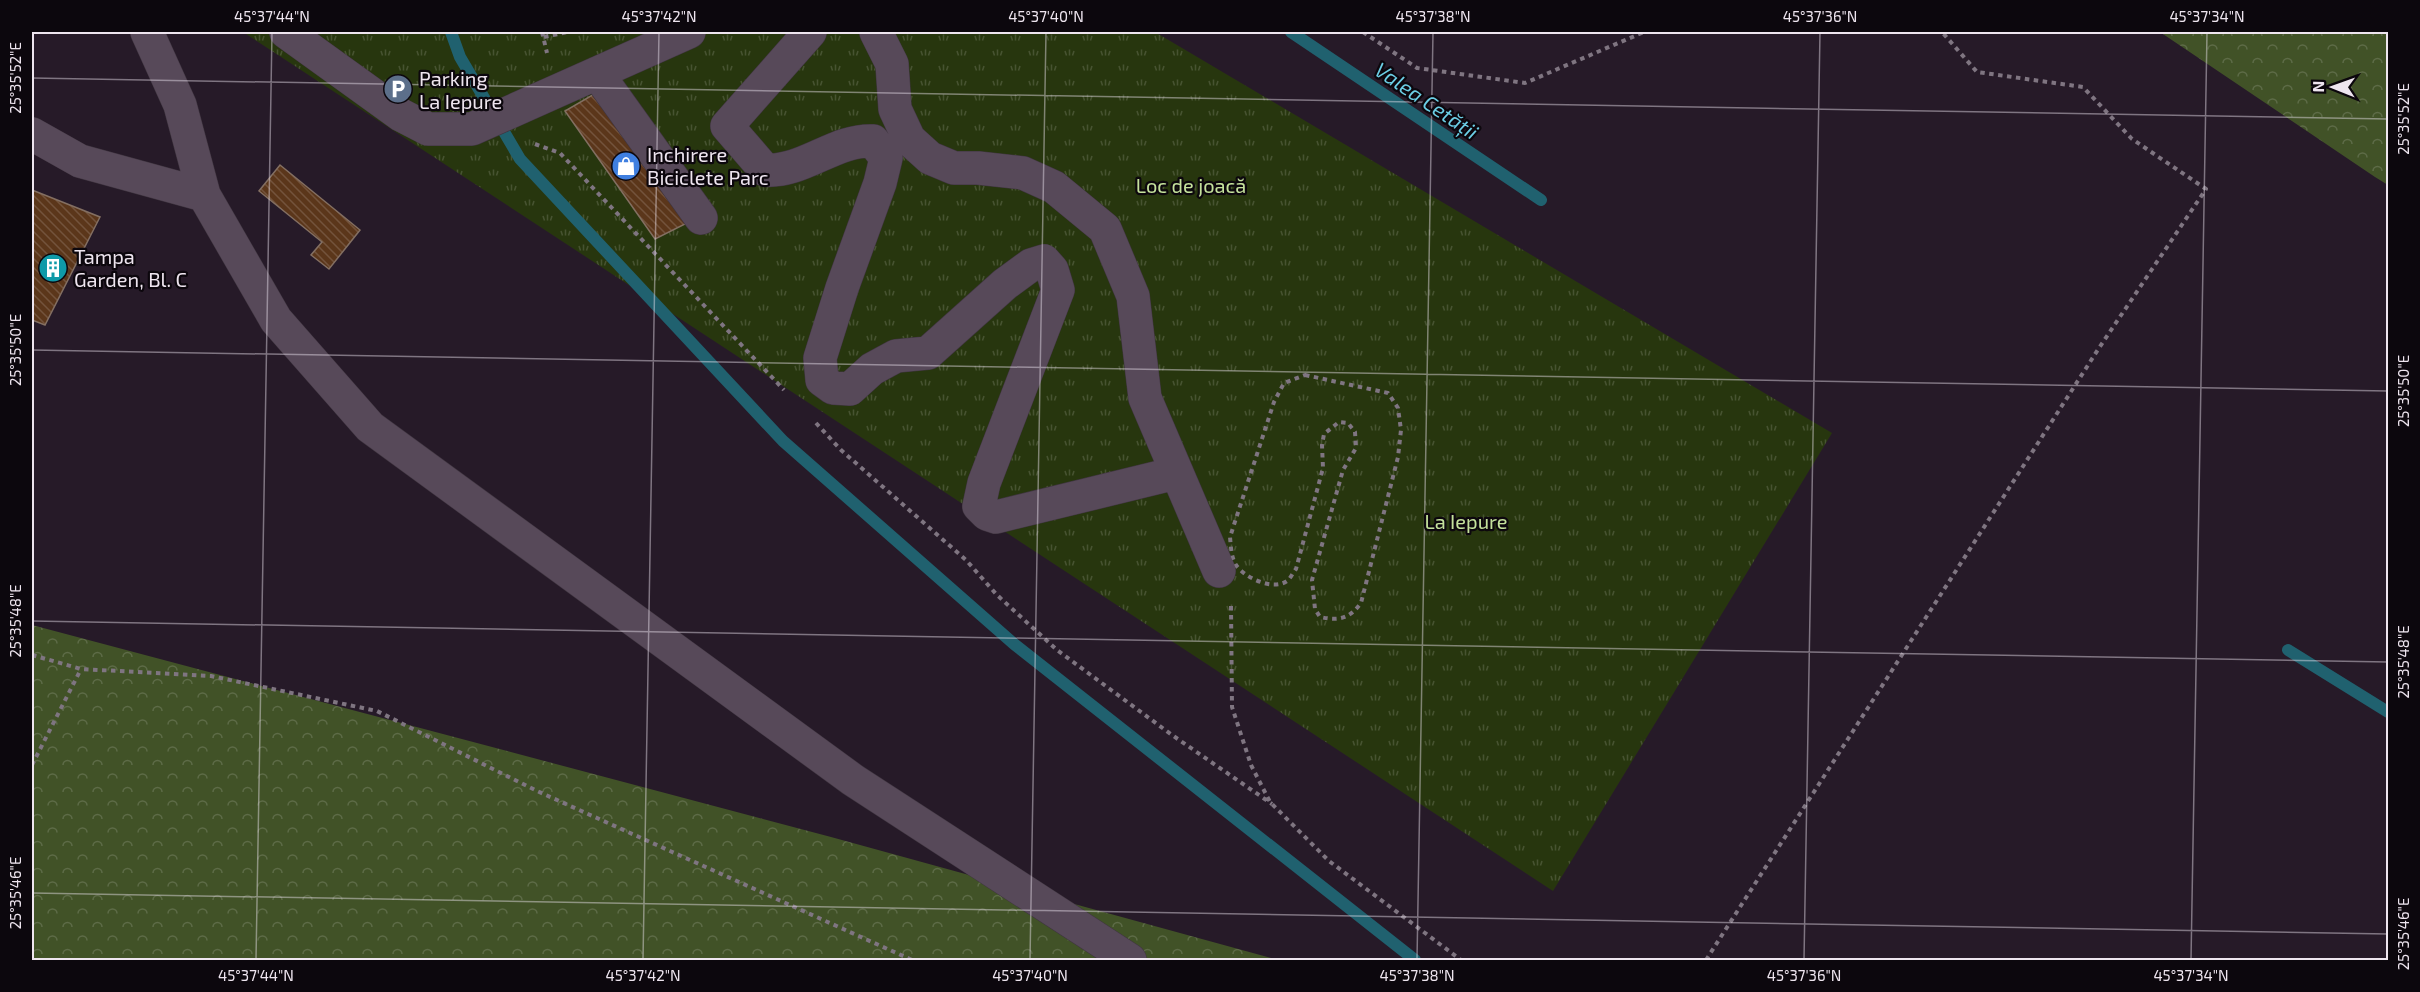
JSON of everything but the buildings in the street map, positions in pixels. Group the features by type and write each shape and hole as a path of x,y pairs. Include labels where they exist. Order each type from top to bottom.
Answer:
{"street":[{"path":"147,32 180,105 204,195 276,320 370,427 853,780 1130,960"},
{"path":"286,32 401,115 428,129 472,129 689,32"},
{"path":"810,32 727,126 765,170 780,171 857,140 873,141 886,158 880,183 842,288 820,358 822,380 833,388 850,388 872,369 896,356 927,353 1005,284 1031,265 1044,261 1052,270 1058,290 984,483 979,506 987,514 996,517 1176,473"},
{"path":"876,32 892,64 895,109 909,139 930,158 954,168 1023,173 1054,187 1105,229 1133,296 1146,398 1219,572"},
{"path":"597,73 701,218"},
{"path":"32,134 80,160 204,195"}],"path":[{"path":"542,32 544,37 568,32"},
{"path":"1363,32 1417,68 1525,83 1644,32"},
{"path":"1706,960 2099,348 2206,189 2132,139 2083,87 1977,72 1942,32"},
{"path":"499,116 516,138 560,153 785,391"},
{"path":"1305,375 1388,393 1398,408 1401,430 1398,457 1361,603 1353,614 1338,620 1320,617 1315,609 1312,580 1343,471 1356,448 1355,432 1348,423 1339,422 1324,434 1323,468 1296,569 1287,581 1277,584 1258,581 1244,572 1237,565 1231,553 1230,537 1274,402 1284,383 1305,375"},
{"path":"809,416 841,450 966,560 997,596 1057,650 1172,735 1272,804 1329,861 1461,960"},
{"path":"1219,572 1233,611 1232,707 1251,765 1272,804"},
{"path":"32,655 81,669 211,676 377,711 537,791 912,960"},
{"path":"32,765 81,669"}],"green space":[{"name":"La Iepure","path":"243,32 1155,32 1832,433 1553,891"},
{"path":"2160,32 2388,32 2388,185 2375,177"},
{"path":"32,625 831,837 1278,960 32,960"}],"waterway":[{"path":"451,32 460,57 520,159 783,441 1014,644 1415,960"},
{"name":"Valea Cetății","path":"1291,32 1541,200"},
{"name":"Valea Cetății","path":"2288,650 2388,712"}],"place":[{"name":"Parking La Iepure","path":"398,89"},
{"name":"Inchirere Biciclete Parc","path":"626,166"},
{"name":"Tampa Garden, Bl. C","path":"53,268"}],"park label":[{"name":"Loc de joacă","path":"1191,185"}]}
